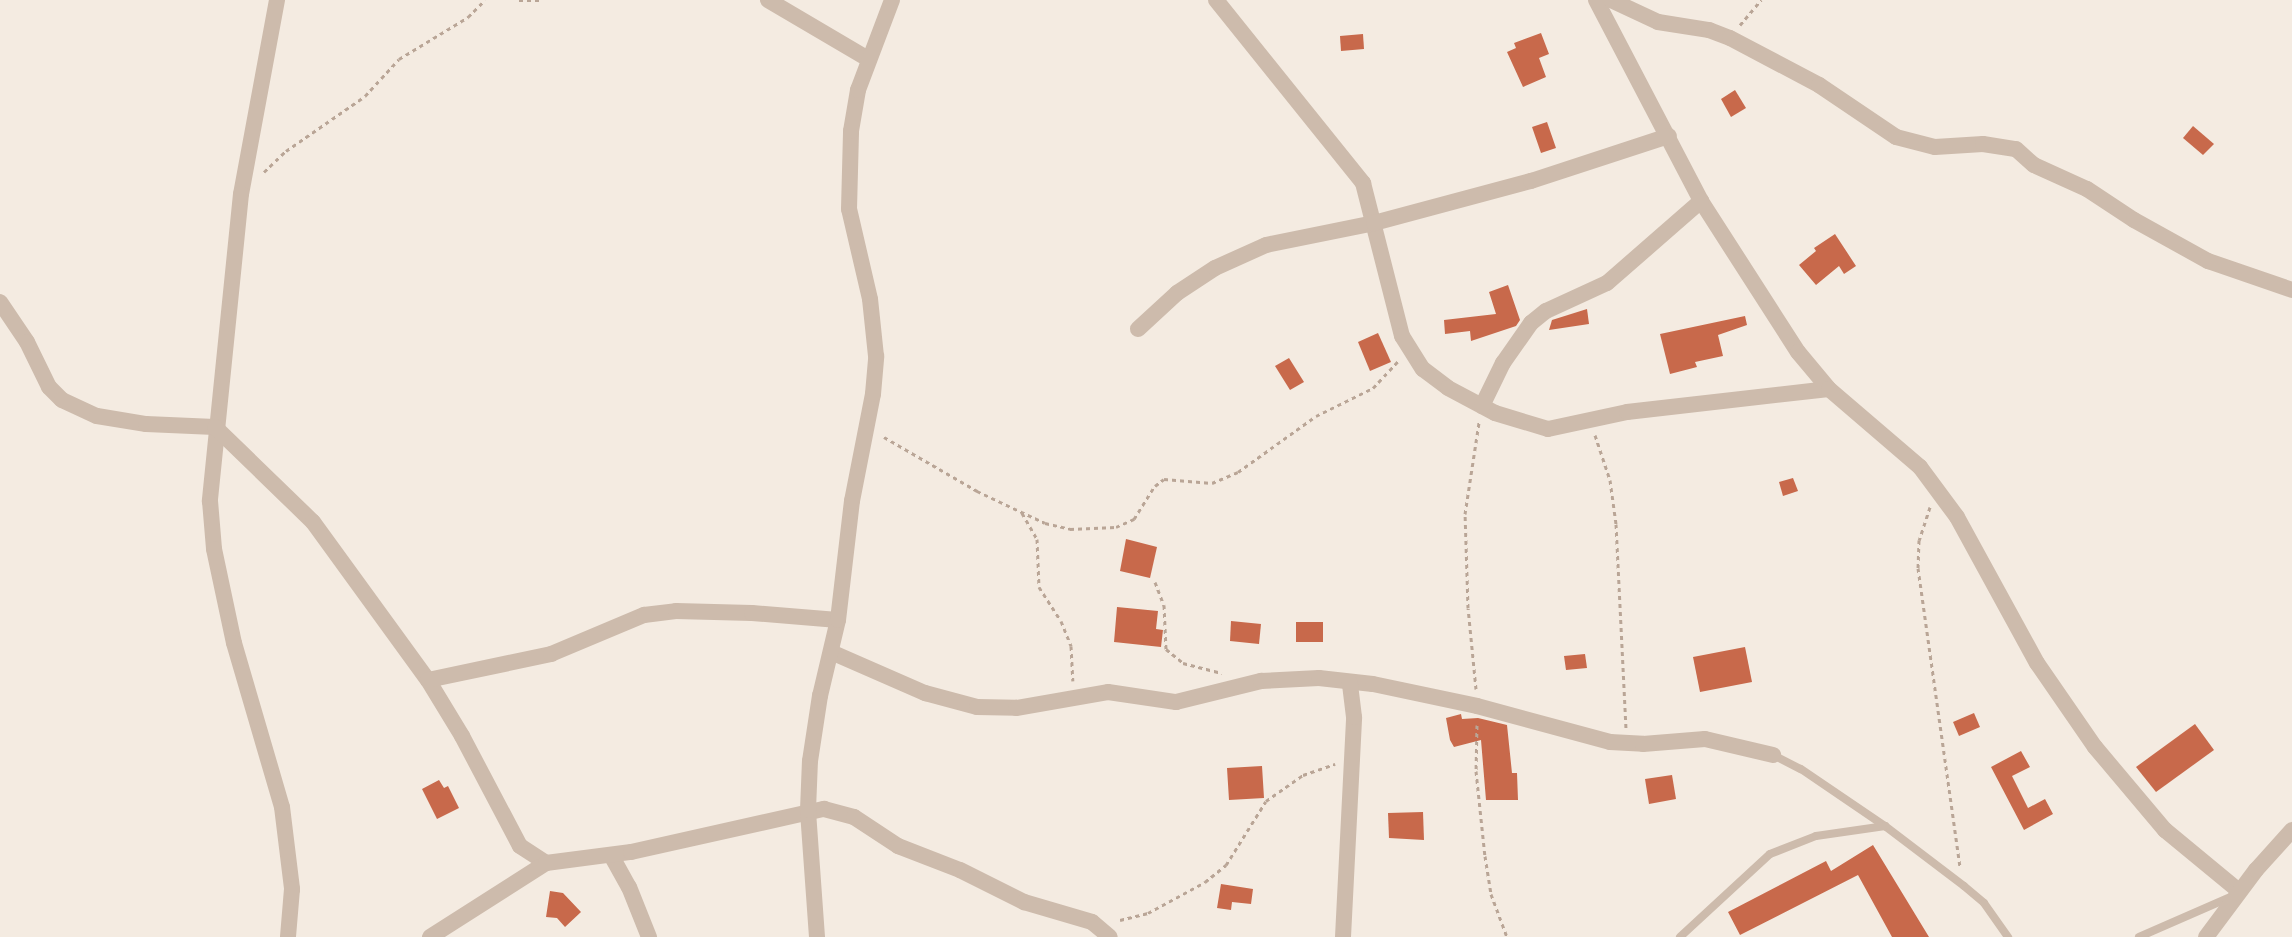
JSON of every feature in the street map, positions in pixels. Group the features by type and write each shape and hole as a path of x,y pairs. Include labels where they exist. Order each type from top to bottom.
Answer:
{"street":[{"path":"277,0 241,194 215,427 210,501 214,549 234,643 282,807 292,889 288,937"},
{"path":"768,0 868,59"},
{"path":"817,937 808,810 815,723 838,620 852,501 876,356 874,326 849,209 848,173 858,90 892,0"},
{"path":"1216,0 1363,183 1407,347 1435,380 1482,406 1548,429 1627,412 1829,389"},
{"path":"1596,0 1701,201 1768,309 1829,389 1920,467 1957,517 2037,663 2095,747 2165,830 2238,893"},
{"path":"1611,0 1658,22 1709,30 1730,38 1811,80 1896,137 1935,147 1983,144 2016,149 2034,165 2087,189 2134,220 2208,261 2292,290"},
{"path":"1138,329 1177,293 1236,257 1266,245 1374,223 1531,181 1669,136"},
{"path":"1482,406 1503,363 1531,323 1546,311 1607,283 1701,201"},
{"path":"0,302 27,342 49,387 62,400 107,417 215,427 313,522 428,680 462,736 516,839 533,857 546,863"},
{"path":"428,680 551,654 644,615 740,612 838,620"},
{"path":"831,652 925,693 977,707 1016,708 1108,692 1176,702 1261,681 1319,678 1477,706 1626,744 1705,739 1773,755"},
{"path":"1343,937 1354,717 1350,682"},
{"path":"430,937 546,863 611,855 808,810 824,809 854,817 910,851 960,870 1024,902 1092,922 1110,937"},
{"path":"2206,937 2238,893 2292,830"},
{"path":"611,855 641,912 649,937"}],"lane":[{"path":"1773,755 1801,769 1885,826 1964,886 1984,903 2008,937"},
{"path":"1680,937 1770,854 1816,836 1885,826"},
{"path":"2139,937 2238,893"}],"path":[{"path":"263,173 286,151 365,96 399,59 468,17 485,0"},
{"path":"519,0 539,0"},
{"path":"1730,38 1761,0"},
{"path":"866,427 1021,512 1070,529 1116,527 1134,519 1155,486 1164,479 1212,483 1238,472 1316,416 1373,388 1393,369 1407,347"},
{"path":"1482,406 1465,514 1468,608 1477,706 1476,771 1485,856 1491,894 1507,937"},
{"path":"1589,422 1603,454 1616,524 1625,653 1626,744"},
{"path":"1937,491 1921,528 1918,568 1964,886"},
{"path":"1021,512 1037,539 1039,587 1061,621 1071,646 1073,697"},
{"path":"1155,582 1164,605 1166,649 1183,663 1224,673"},
{"path":"1092,922 1121,920 1148,913 1205,882 1226,865 1266,801 1303,775 1352,760"}],"building":[{"path":"1541,33 1549,54 1539,58 1546,77 1523,87 1507,52 1516,48 1514,43"},
{"path":"1363,34 1364,49 1341,51 1340,36"},
{"path":"1735,90 1746,108 1731,117 1721,99"},
{"path":"1547,122 1556,148 1541,153 1532,127"},
{"path":"2193,126 2214,144 2203,155 2183,138"},
{"path":"1835,234 1856,266 1844,274 1839,266 1816,285 1799,265 1816,251 1814,248"},
{"path":"1508,285 1520,320 1516,326 1471,341 1470,331 1445,334 1444,320 1496,314 1489,292"},
{"path":"1587,309 1589,324 1549,330 1552,320"},
{"path":"1745,316 1747,325 1718,335 1723,356 1695,362 1697,367 1670,374 1660,334"},
{"path":"1378,333 1391,362 1370,371 1358,342"},
{"path":"1289,358 1304,382 1290,390 1275,366"},
{"path":"1793,478 1798,491 1783,496 1779,482"},
{"path":"1126,539 1157,547 1150,578 1120,571"},
{"path":"1117,607 1158,611 1156,629 1163,630 1161,647 1114,642"},
{"path":"1231,621 1261,624 1259,644 1230,641"},
{"path":"1296,622 1323,622 1323,642 1296,642"},
{"path":"1745,647 1752,682 1700,692 1693,657"},
{"path":"1585,654 1587,668 1566,670 1564,656"},
{"path":"1974,713 1980,727 1959,736 1953,722"},
{"path":"1461,714 1462,719 1478,718 1507,725 1512,773 1517,773 1518,800 1486,800 1481,740 1454,747 1450,740 1446,718"},
{"path":"2195,724 2214,750 2156,792 2136,767"},
{"path":"2021,751 2030,767 2012,776 2028,808 2045,799 2053,814 2024,830 1991,767"},
{"path":"1262,766 1264,798 1229,800 1227,768"},
{"path":"1672,775 1676,799 1649,804 1645,779"},
{"path":"439,780 444,788 448,786 459,808 437,819 422,789"},
{"path":"1423,812 1424,840 1389,838 1388,813"},
{"path":"1873,845 1929,937 1892,937 1858,875 1740,935 1728,912 1826,861 1831,871"},
{"path":"1221,884 1253,889 1251,904 1232,902 1231,910 1217,908"},
{"path":"550,891 563,893 581,912 565,927 557,918 546,917"}]}
